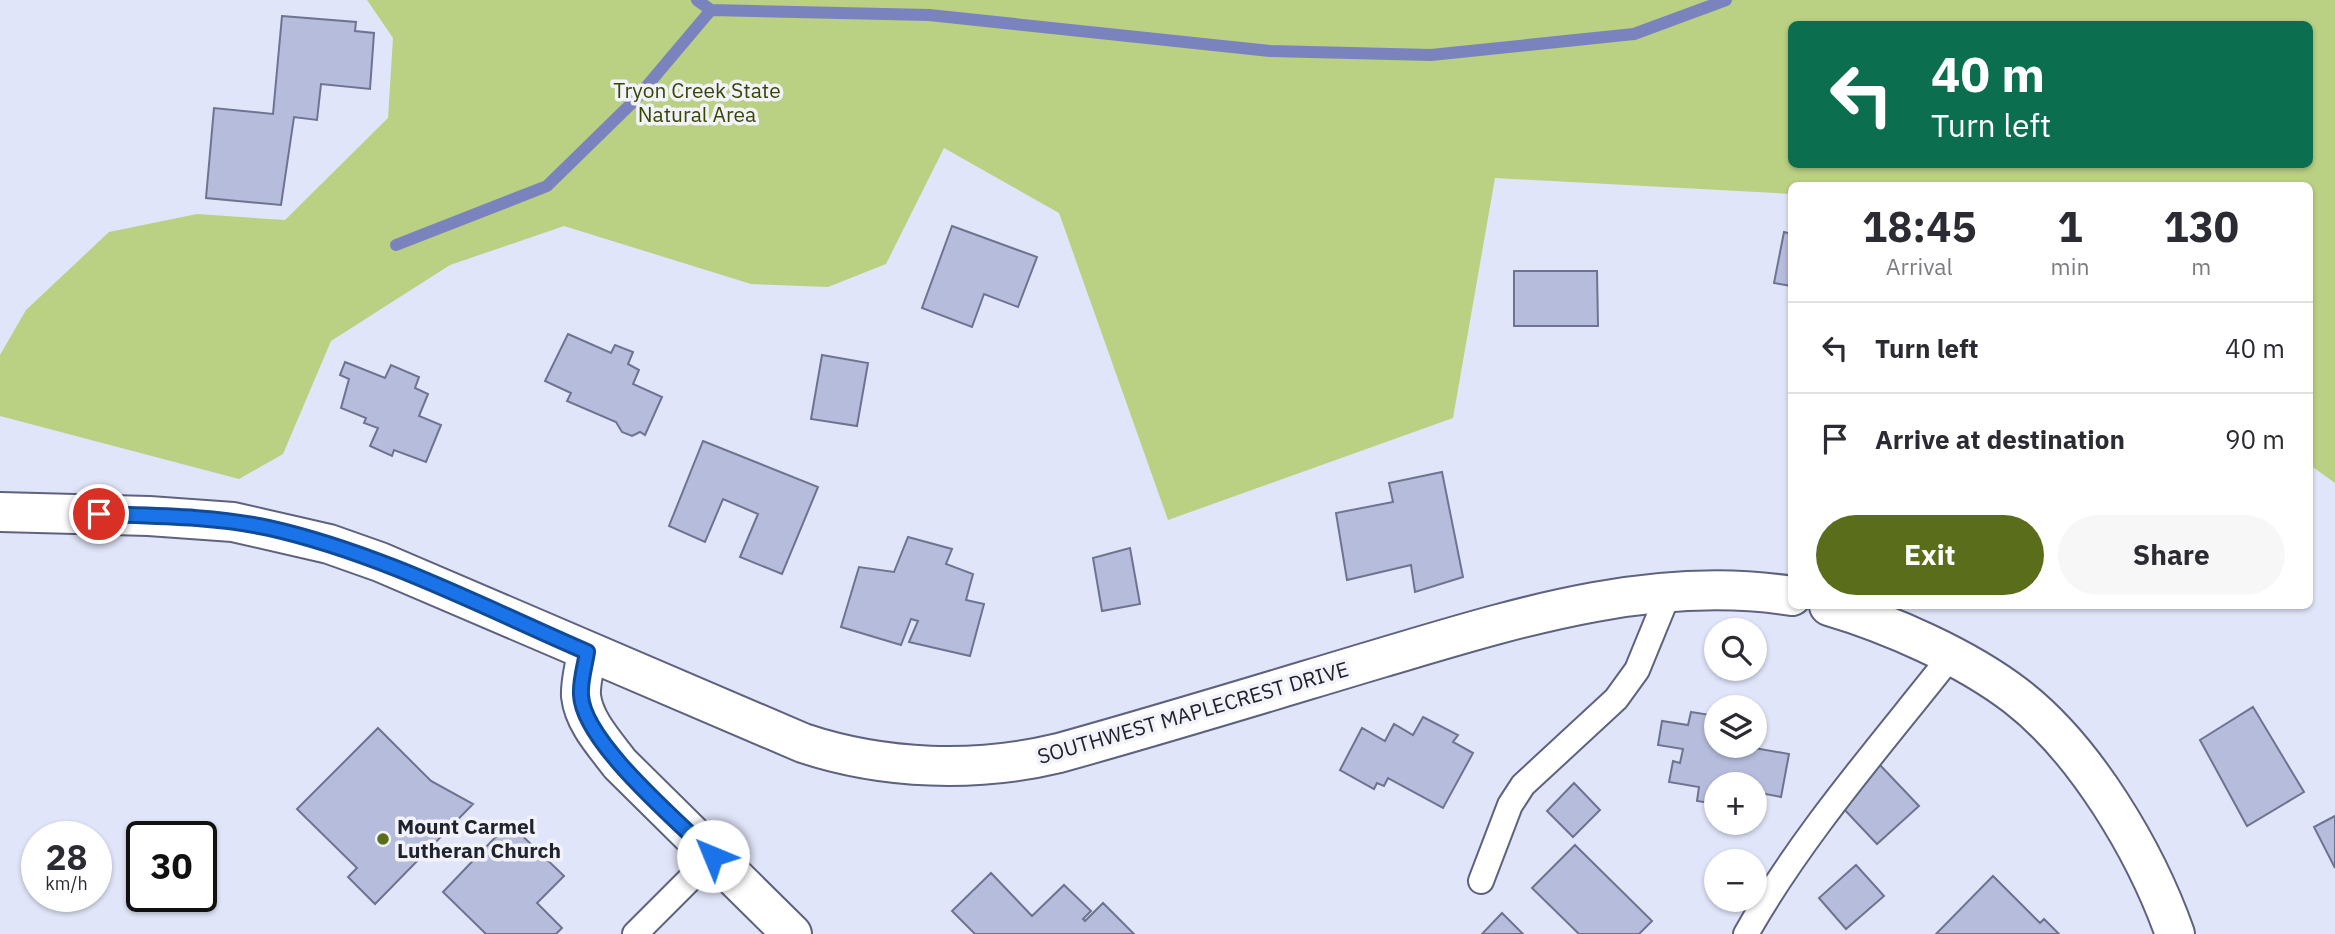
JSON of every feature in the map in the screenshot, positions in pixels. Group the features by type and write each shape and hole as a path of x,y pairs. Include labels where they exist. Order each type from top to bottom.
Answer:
{"street":[{"name":"SOUTHWEST MAPLECREST DRIVE","path":"0,512 149,516 233,522 269,528 380,562 763,729 844,757 928,765 1001,764 1059,754 1501,622 1593,603 1669,592 1761,591 1788,595"},
{"path":"1836,609 1951,656 2019,698 2079,762 2113,810 2160,895 2174,934"},
{"path":"587,652 581,696 587,717 599,737 620,764 792,934"}],"lane":[{"path":"1481,881 1510,805 1523,785 1616,699 1637,670 1669,592"},
{"path":"1745,934 1759,910 1835,805 1951,656"},
{"path":"635,934 713,856"}],"green space":[{"name":"Tryon Creek State Natural Area","path":"367,0 2335,0 2335,483 2313,467 2313,182 1788,182 1788,194 1495,178 1453,418 1168,520 1059,213 944,148 886,264 828,287 751,284 564,226 450,265 331,341 283,454 239,479 0,416 0,355 26,310 109,232 197,214 285,220 388,118 393,38"}],"building":[{"path":"282,16 356,22 355,31 374,33 370,89 321,84 317,120 294,117 281,205 206,198 214,108 273,114"},
{"path":"952,226 1037,257 1018,307 984,294 972,327 922,308"},
{"path":"1784,232 1788,233 1788,285 1774,283"},
{"path":"1514,271 1597,271 1598,326 1514,326"},
{"path":"568,334 611,353 615,345 633,352 628,364 639,370 633,384 662,397 645,435 640,432 632,436 622,432 616,422 567,401 571,393 545,381"},
{"path":"822,355 868,363 857,426 811,419"},
{"path":"345,362 385,378 391,365 419,377 415,388 428,394 419,416 441,425 426,462 394,450 392,456 370,446 378,428 364,423 366,418 341,408 349,379 340,375"},
{"path":"703,441 818,487 782,574 740,557 758,514 723,499 705,542 669,526"},
{"path":"1442,472 1463,577 1415,592 1411,565 1347,580 1336,513 1393,502 1389,483"},
{"path":"908,537 952,549 946,564 973,574 966,600 984,604 970,656 909,642 918,621 911,619 901,645 841,627 859,567 894,572"},
{"path":"1130,548 1140,604 1102,611 1093,558"},
{"path":"2253,707 2304,792 2247,826 2200,740"},
{"path":"1691,712 1704,714 1704,758 1767,758 1767,750 1789,754 1781,797 1767,794 1767,772 1704,772 1704,802 1697,801 1699,787 1669,782 1673,761 1680,763 1683,749 1658,745 1662,721 1688,725"},
{"path":"1423,717 1458,735 1453,742 1473,753 1443,808 1388,778 1384,786 1377,783 1374,789 1340,770 1362,728 1385,741 1394,724 1413,735"},
{"name":"Mount Carmel Lutheran Church","path":"378,728 431,781 473,804 375,904 348,877 357,868 297,809"},
{"path":"1879,764 1919,806 1877,844 1841,806"},
{"path":"1574,783 1600,810 1573,837 1547,811"},
{"path":"2335,816 2335,868 2314,827"},
{"path":"509,823 564,876 537,903 562,928 556,934 486,934 443,892"},
{"path":"1575,845 1652,921 1639,934 1579,934 1532,888"},
{"path":"1856,865 1884,896 1846,929 1819,898"},
{"path":"991,873 1032,916 1064,885 1091,911 1083,919 1085,921 1103,903 1134,934 975,934 952,911"},
{"path":"1993,876 2040,923 2044,919 2059,934 1936,934"},
{"path":"1502,913 1523,934 1482,934"}],"waterway":[{"path":"697,0 711,10 929,15 1270,51 1431,55 1634,34 1726,0"},
{"path":"396,245 547,186 635,100 711,10"}],"place":[{"name":"Mount Carmel Lutheran Church","path":"383,839"}],"route":[{"path":"99,514 233,522 269,528 329,544 380,562 587,652 581,696 587,717 599,737 620,764 713,856"}]}
